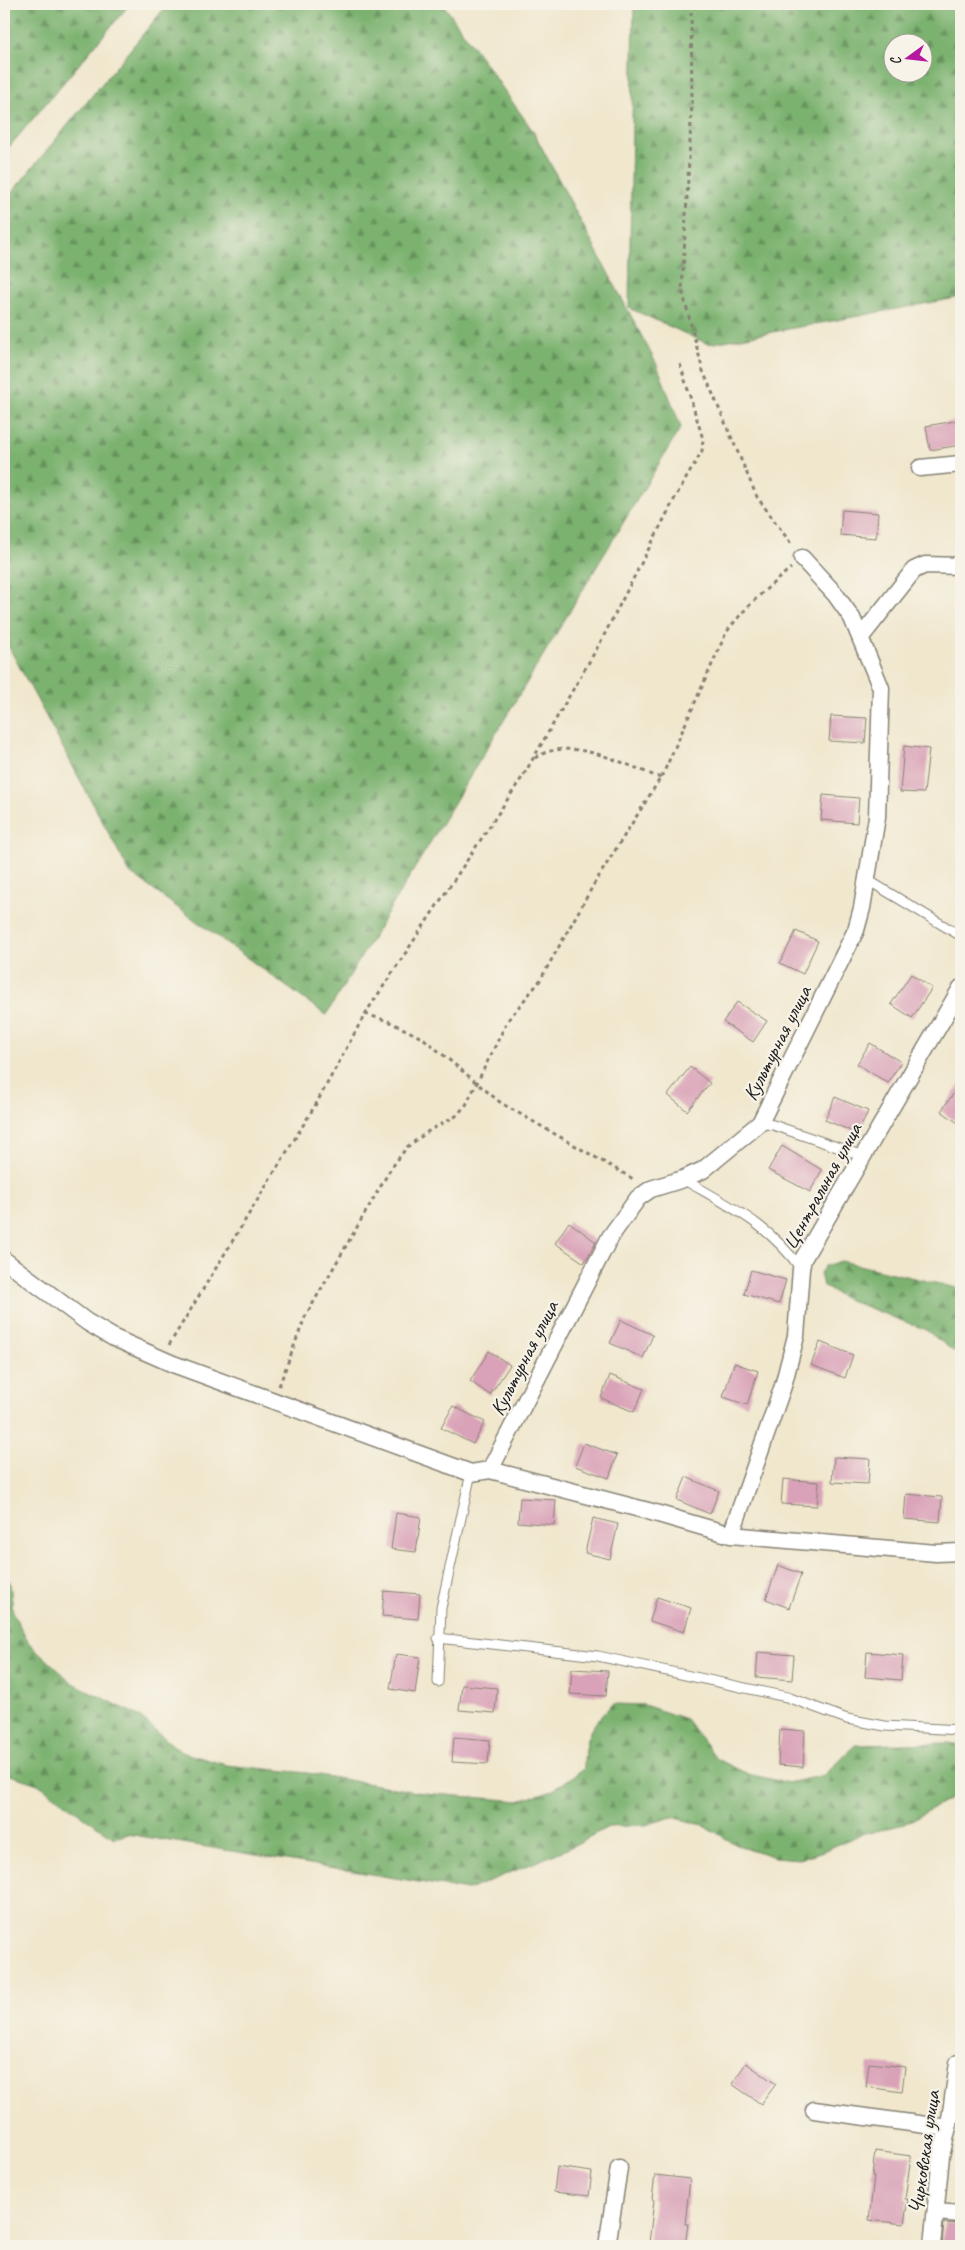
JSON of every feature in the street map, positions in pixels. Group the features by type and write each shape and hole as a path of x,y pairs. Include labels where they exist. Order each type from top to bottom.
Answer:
{"street":[{"path":"920,468 961,464"},
{"name":"Культурная улица","path":"490,1470 610,1237 638,1198 651,1188 683,1179 709,1166 760,1124 856,930 862,908 877,816 881,688 852,618 835,594 802,558"},
{"path":"861,637 914,570 925,565 961,566"},
{"name":"Центральная улица","path":"730,1535 783,1386 796,1336 803,1259 960,993"},
{"path":"4,1260 87,1322 114,1338 273,1402 471,1473 490,1470 648,1511 730,1535 936,1553 961,1552"},
{"name":"Чирковская улица","path":"932,2246 941,2156 948,2128 958,2063"},
{"path":"814,2110 948,2128"},
{"path":"607,2246 619,2168"},
{"path":"936,2212 961,2214"}],"lane":[{"path":"866,879 961,936"},
{"path":"760,1124 773,1125 863,1156"},
{"path":"683,1179 755,1221 788,1251 801,1269"},
{"path":"438,1682 438,1638 441,1608 471,1473"},
{"path":"438,1638 598,1656 787,1697 847,1719 885,1726 961,1730"}],"path":[{"path":"273,1402 305,1317 390,1170 407,1147 430,1130 456,1116 466,1105 508,1020 539,982 594,884 661,778 726,633 756,597 802,558 757,497 703,370 682,290 692,103 691,4"},
{"path":"161,1358 316,1104 365,1014 533,760 600,643 676,496 702,451 703,439 701,431 680,364"},
{"path":"533,760 546,751 590,751 661,778"},
{"path":"365,1014 388,1021 424,1039 501,1103 651,1188"}],"green space":[{"path":"4,4 130,4 4,153"},
{"path":"168,4 443,4 533,131 657,365 681,427 326,1015 130,873 4,638 4,202"},
{"path":"634,4 961,4 961,297 708,344 629,308"},
{"path":"841,1261 961,1289 961,1354 952,1350 926,1330 846,1299 823,1286 820,1273 825,1266"},
{"path":"4,1573 10,1582 13,1613 28,1642 71,1682 137,1715 181,1752 226,1765 307,1773 423,1793 519,1801 553,1790 584,1769 585,1748 593,1726 613,1704 644,1705 686,1719 717,1759 748,1774 788,1783 824,1775 855,1745 948,1743 961,1745 961,1793 904,1824 857,1836 799,1859 775,1857 737,1845 703,1825 672,1817 645,1825 608,1827 567,1849 468,1890 128,1834 114,1838 38,1784 4,1773"}],"building":[{"path":"961,420 961,445 930,450 926,426"},
{"path":"842,510 878,513 876,538 840,535"},
{"path":"831,716 867,718 865,743 829,741"},
{"path":"904,746 929,749 924,793 900,792"},
{"path":"823,795 859,798 857,823 821,820"},
{"path":"796,931 818,941 803,974 780,963"},
{"path":"911,974 932,988 912,1018 891,1004"},
{"path":"737,1002 767,1021 753,1042 723,1022"},
{"path":"870,1043 901,1062 888,1083 857,1064"},
{"path":"690,1067 710,1083 687,1111 668,1095"},
{"path":"961,1083 961,1125 941,1111"},
{"path":"835,1097 868,1111 858,1134 825,1120"},
{"path":"782,1146 822,1170 810,1192 768,1170"},
{"path":"569,1222 596,1242 584,1263 555,1243"},
{"path":"751,1270 786,1280 779,1304 744,1294"},
{"path":"621,1320 653,1335 643,1358 610,1343"},
{"path":"820,1342 853,1355 845,1378 811,1365"},
{"path":"489,1351 510,1365 490,1395 470,1381"},
{"path":"734,1363 758,1371 747,1405 723,1397"},
{"path":"610,1375 644,1389 634,1412 601,1398"},
{"path":"453,1406 485,1422 473,1444 441,1428"},
{"path":"584,1443 617,1455 609,1478 575,1466"},
{"path":"834,1457 870,1459 868,1484 832,1482"},
{"path":"686,1477 719,1491 710,1514 677,1500"},
{"path":"783,1479 819,1482 817,1506 781,1504"},
{"path":"906,1494 942,1497 940,1522 904,1519"},
{"path":"520,1498 556,1500 554,1525 518,1522"},
{"path":"396,1513 421,1517 416,1552 391,1549"},
{"path":"593,1518 618,1524 610,1559 585,1553"},
{"path":"778,1565 801,1574 789,1608 766,1599"},
{"path":"384,1591 420,1594 418,1619 382,1616"},
{"path":"657,1597 691,1608 684,1632 650,1621"},
{"path":"758,1652 794,1655 792,1680 756,1677"},
{"path":"867,1652 903,1655 901,1680 865,1677"},
{"path":"396,1654 420,1657 415,1693 390,1689"},
{"path":"572,1669 608,1671 606,1696 570,1694"},
{"path":"462,1685 497,1688 495,1713 459,1710"},
{"path":"780,1729 805,1731 803,1767 778,1765"},
{"path":"454,1737 490,1740 488,1764 452,1762"},
{"path":"746,2063 776,2084 761,2104 732,2084"},
{"path":"869,2063 905,2067 902,2092 866,2087"},
{"path":"875,2151 911,2156 905,2199 908,2199 904,2224 869,2220"},
{"path":"557,2167 592,2172 589,2196 554,2192"},
{"path":"655,2175 690,2179 685,2224 688,2224 685,2246 649,2244"},
{"path":"944,2223 961,2224 961,2246 942,2246"}]}
